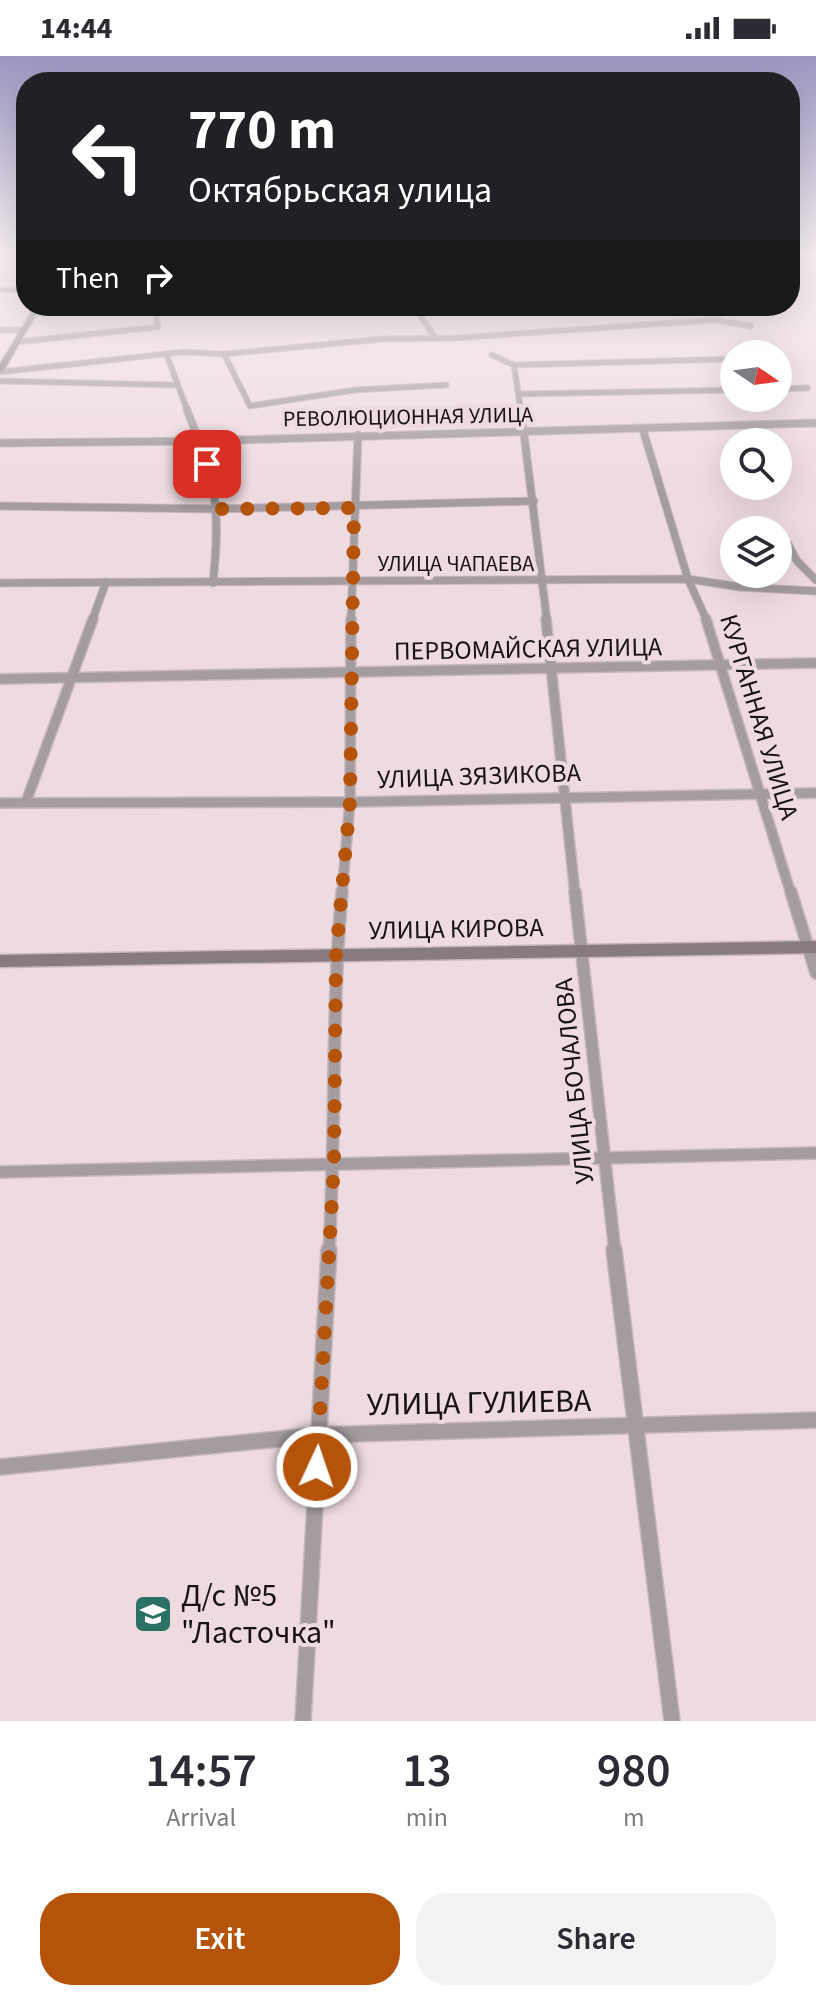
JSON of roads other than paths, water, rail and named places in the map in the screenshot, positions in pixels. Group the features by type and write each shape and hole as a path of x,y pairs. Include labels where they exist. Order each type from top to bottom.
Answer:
{"street":[{"path":"0,330 24,330"},
{"path":"0,371 24,330"},
{"path":"17,342 133,330"},
{"path":"430,330 435,338"},
{"path":"0,371 166,353 224,354 382,339 564,330"},
{"path":"166,353 175,385 201,441 218,509 213,583"},
{"path":"224,354 250,406 355,390 446,385"},
{"path":"492,355 514,365 720,359"},
{"name":"УЛИЦА БОЧАЛОВА","path":"514,365 534,501 603,1158 672,1721"},
{"path":"0,381 175,385"},
{"path":"792,389 807,388"},
{"path":"519,394 720,390"},
{"name":"РЕВОЛЮЦИОННАЯ УЛИЦА","path":"0,443 201,441 816,423"},
{"name":"КУРГАННАЯ УЛИЦА","path":"643,430 688,579 713,635 759,793 812,947 816,973"},
{"path":"303,1721 334,1164 336,955 350,802 349,672 358,435"},
{"path":"0,506 354,508 534,501"},
{"path":"792,552 816,580"},
{"name":"УЛИЦА ЧАПАЕВА","path":"0,583 688,579 740,587 816,591"},
{"path":"26,802 106,582"},
{"name":"ПЕРВОМАЙСКАЯ УЛИЦА","path":"0,679 816,663"},
{"name":"УЛИЦА ЗЯЗИКОВА","path":"0,803 350,802 565,795 816,793"},
{"name":"УЛИЦА КИРОВА","path":"0,961 812,947"},
{"path":"0,1172 816,1153"},
{"name":"УЛИЦА ГУЛИЕВА","path":"0,1467 319,1435 816,1420"}],"place":[{"name":"Д/с №5 \"Ласточка\"","path":"153,1614"}]}
